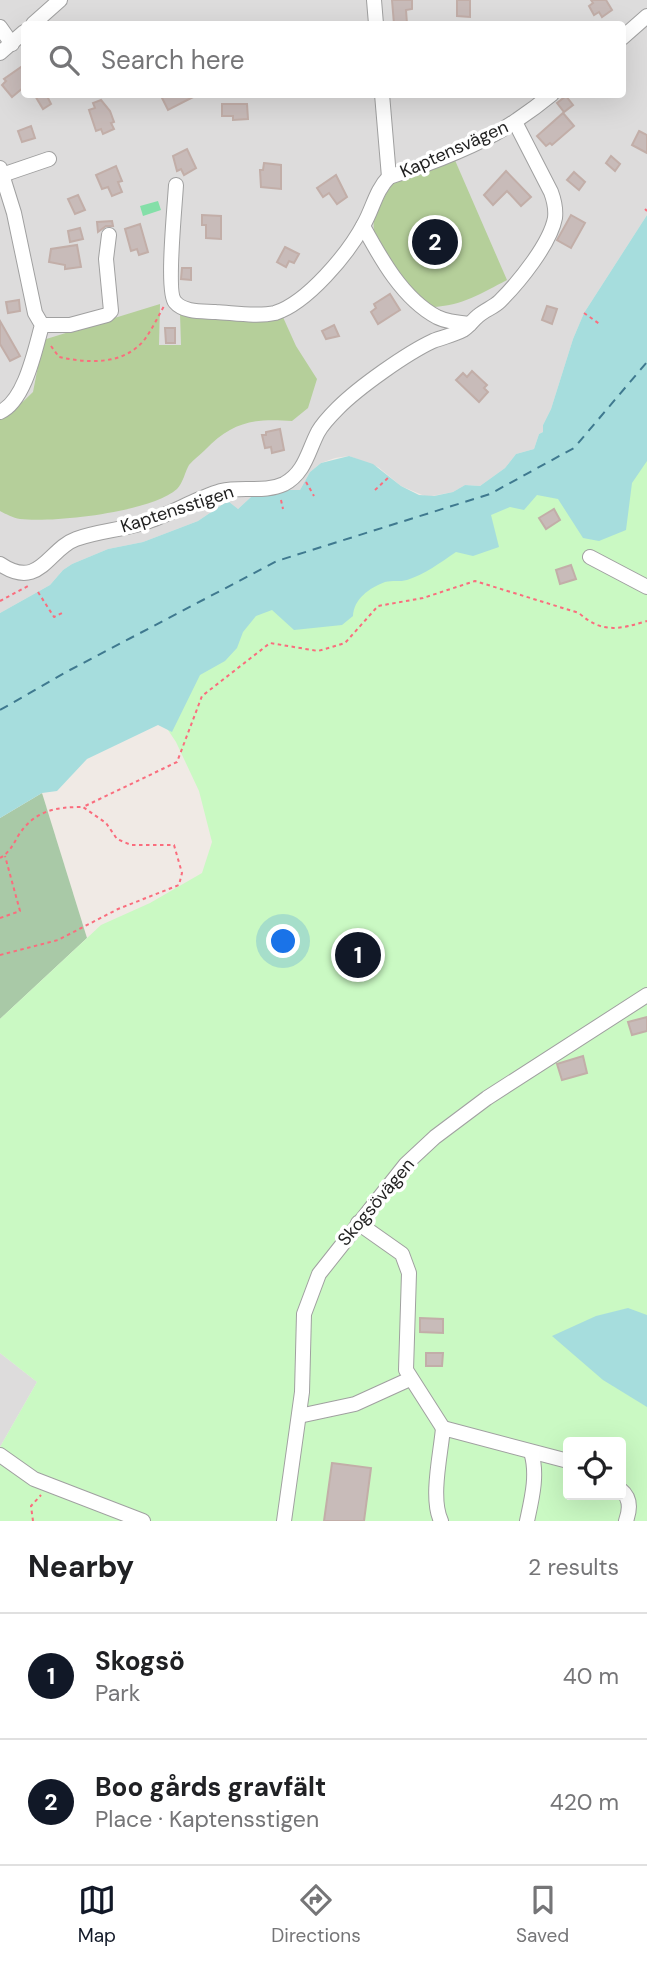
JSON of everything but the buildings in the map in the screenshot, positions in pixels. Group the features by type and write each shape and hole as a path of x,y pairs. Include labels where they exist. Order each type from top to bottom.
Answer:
{"street":[{"path":"36,21 60,0"},
{"path":"374,0 376,21"},
{"path":"626,34 647,16"},
{"path":"0,27 6,48 21,35"},
{"name":"Kaptensvägen","path":"171,292 177,305 190,310 274,313 304,298 363,226 374,200 389,177 382,98"},
{"name":"Kaptensvägen","path":"389,177 422,166 516,122 547,98"},
{"name":"Kaptensstigen","path":"0,564 13,571 27,572 42,567 65,544 76,538 144,523 220,491 234,488 268,488 286,483 302,467 326,421 354,393 432,342 462,331 476,317 499,302 528,268 555,219 551,192 516,122"},
{"path":"0,412 4,411 19,391 30,368 42,325 35,313 17,223 1,171 48,159"},
{"path":"171,292 176,185"},
{"path":"0,214 17,223"},
{"path":"363,226 382,260 415,300 440,318 470,324"},
{"path":"42,325 70,325 107,315 111,311 106,259 109,235"},
{"path":"590,557 647,587"},
{"name":"Skogsövägen","path":"284,1521 304,1362 303,1314 318,1274 406,1164 452,1122 647,995"},
{"path":"358,1223 402,1254 409,1273 406,1370 443,1428 437,1492 437,1508 441,1521"},
{"path":"299,1416 355,1404 410,1378"},
{"path":"443,1428 563,1460"},
{"path":"527,1521 534,1482 531,1452"},
{"path":"0,1455 34,1479 143,1521"},
{"path":"626,1497 629,1510 626,1521"}],"path":[{"path":"42,325 47,341 58,357 104,362 129,352 144,341 171,292"},
{"path":"584,313 601,325"},
{"path":"375,490 389,477"},
{"path":"305,481 314,496"},
{"path":"280,492 283,509"},
{"path":"0,858 36,815 61,807 83,807 177,762 202,695 270,643 318,651 345,643 377,606 423,598 475,581 579,613 588,621 616,630 647,621"},
{"path":"38,592 54,617 62,613"},
{"path":"0,955 58,940 118,909 179,885 182,873 174,845 131,845 117,839 106,822 83,807"},
{"path":"0,918 20,911 5,855"},
{"path":"33,1521 31,1506 38,1497 55,1488"}],"shaded area":[{"path":"0,0 647,0 647,215 584,313 543,425 543,432 539,434 534,449 516,454 505,468 480,486 465,485 453,492 427,497 401,486 378,467 349,456 335,458 321,463 310,472 300,490 251,497 238,509 223,504 198,521 143,542 108,549 72,564 50,585 0,613"},
{"path":"0,1353 37,1382 0,1447"}],"green space":[{"path":"454,158 507,280 462,301 432,307 407,284 385,256 375,236 374,222 378,208 399,178"},
{"path":"158,201 161,210 143,216 140,206"},
{"path":"160,304 159,345 181,345 180,313 282,315 296,346 317,379 308,408 292,421 255,421 225,433 189,465 177,489 146,504 102,514 35,520 12,517 0,511 0,418 8,416 33,392 43,340"},
{"path":"647,382 647,1521 0,1521 0,1447 37,1382 0,1353 0,1019 101,925 150,903 202,873 212,842 199,791 176,742 113,648 407,532"},
{"path":"42,793 87,938 0,1019 0,818"}],"water":[{"path":"647,215 647,461 632,483 626,530 599,541 583,538 558,499 537,495 524,510 510,507 491,515 499,547 473,556 456,552 414,578 379,584 363,595 356,604 353,616 342,625 294,630 272,610 256,616 243,632 237,648 225,661 200,675 172,732 158,725 87,759 57,791 42,793 0,818 0,613 50,585 72,564 108,549 143,542 198,521 229,502 238,509 251,497 300,490 310,472 321,463 349,456 373,464 401,486 419,495 434,496 453,492 465,485 480,486 505,468 516,454 534,449 539,434 543,432 543,425 584,313"},
{"path":"628,1308 647,1315 647,1407 603,1380 552,1336 596,1316"}],"ferry route":[{"path":"0,710 68,671 277,561 490,494 574,448 647,362"}],"place":[{"name":"Boo gårds gravfält","path":"435,242"},
{"name":"Skogsö","path":"358,955"}]}
